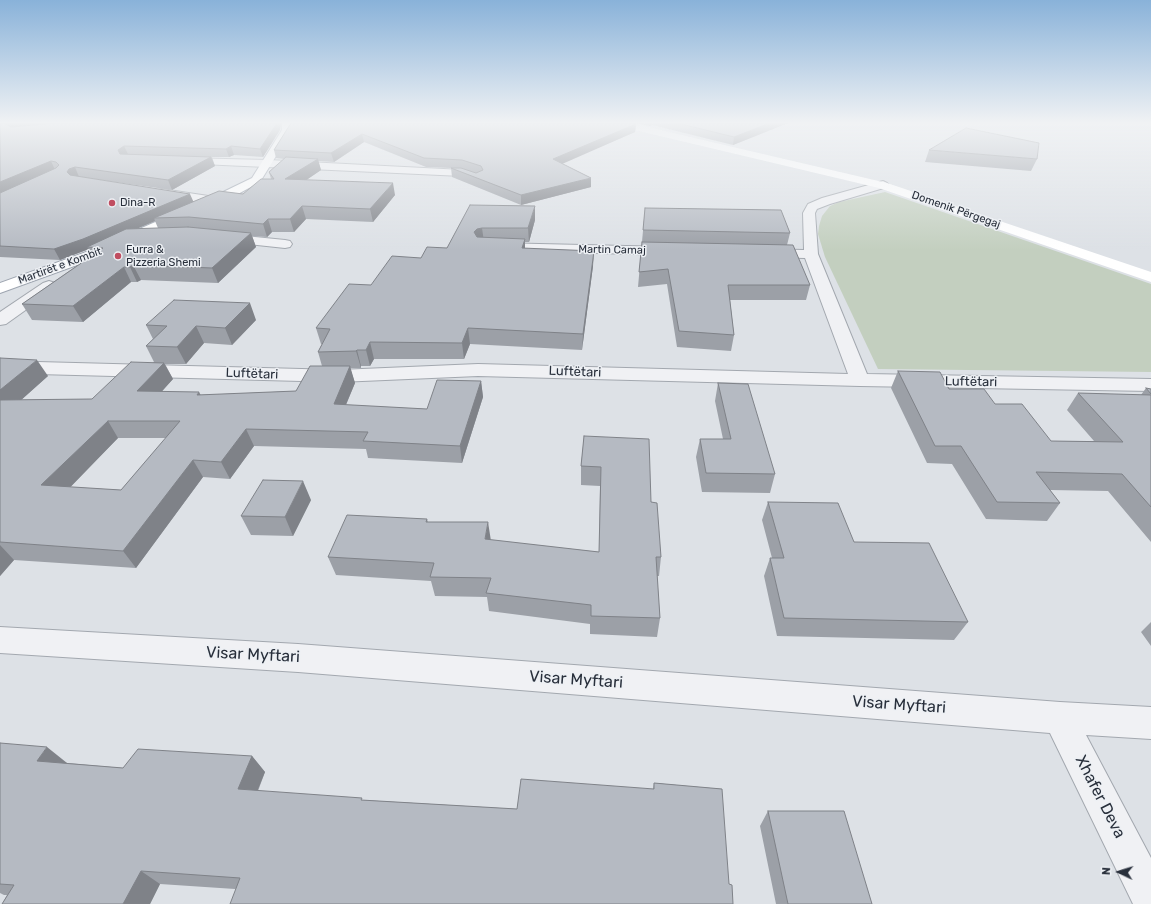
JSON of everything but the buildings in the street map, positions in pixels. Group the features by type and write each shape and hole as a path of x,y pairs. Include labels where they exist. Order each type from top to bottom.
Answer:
{"main road":[{"name":"Martirët e Kombit","path":"2,285 94,254 215,201 256,180 266,165"},
{"name":"Domenik Përgegaj","path":"798,165 883,185 1151,276"}],"street":[{"path":"311,165 463,173 477,178"},
{"path":"860,380 811,254 809,213 812,207 837,197 883,185"},
{"path":"147,191 215,201"},
{"path":"131,238 162,237"},
{"path":"209,237 285,244"},
{"name":"Martin Camaj","path":"484,247 684,251"},
{"path":"755,253 811,254"},
{"path":"0,320 94,254"},
{"name":"Luftëtari","path":"0,367 339,376 478,370 860,380 1151,385"},
{"name":"Visar Myftari","path":"0,640 298,658 1060,718 1151,723"},
{"name":"Xhafer Deva","path":"1060,718 1151,898"}],"green space":[{"path":"885,192 1151,284 1151,372 878,369 825,257 818,234 822,216 830,206 839,202"}],"place":[{"name":"Dina-R","path":"112,203"},
{"name":"Furra & Pizzeria Shemi","path":"118,256"}]}
